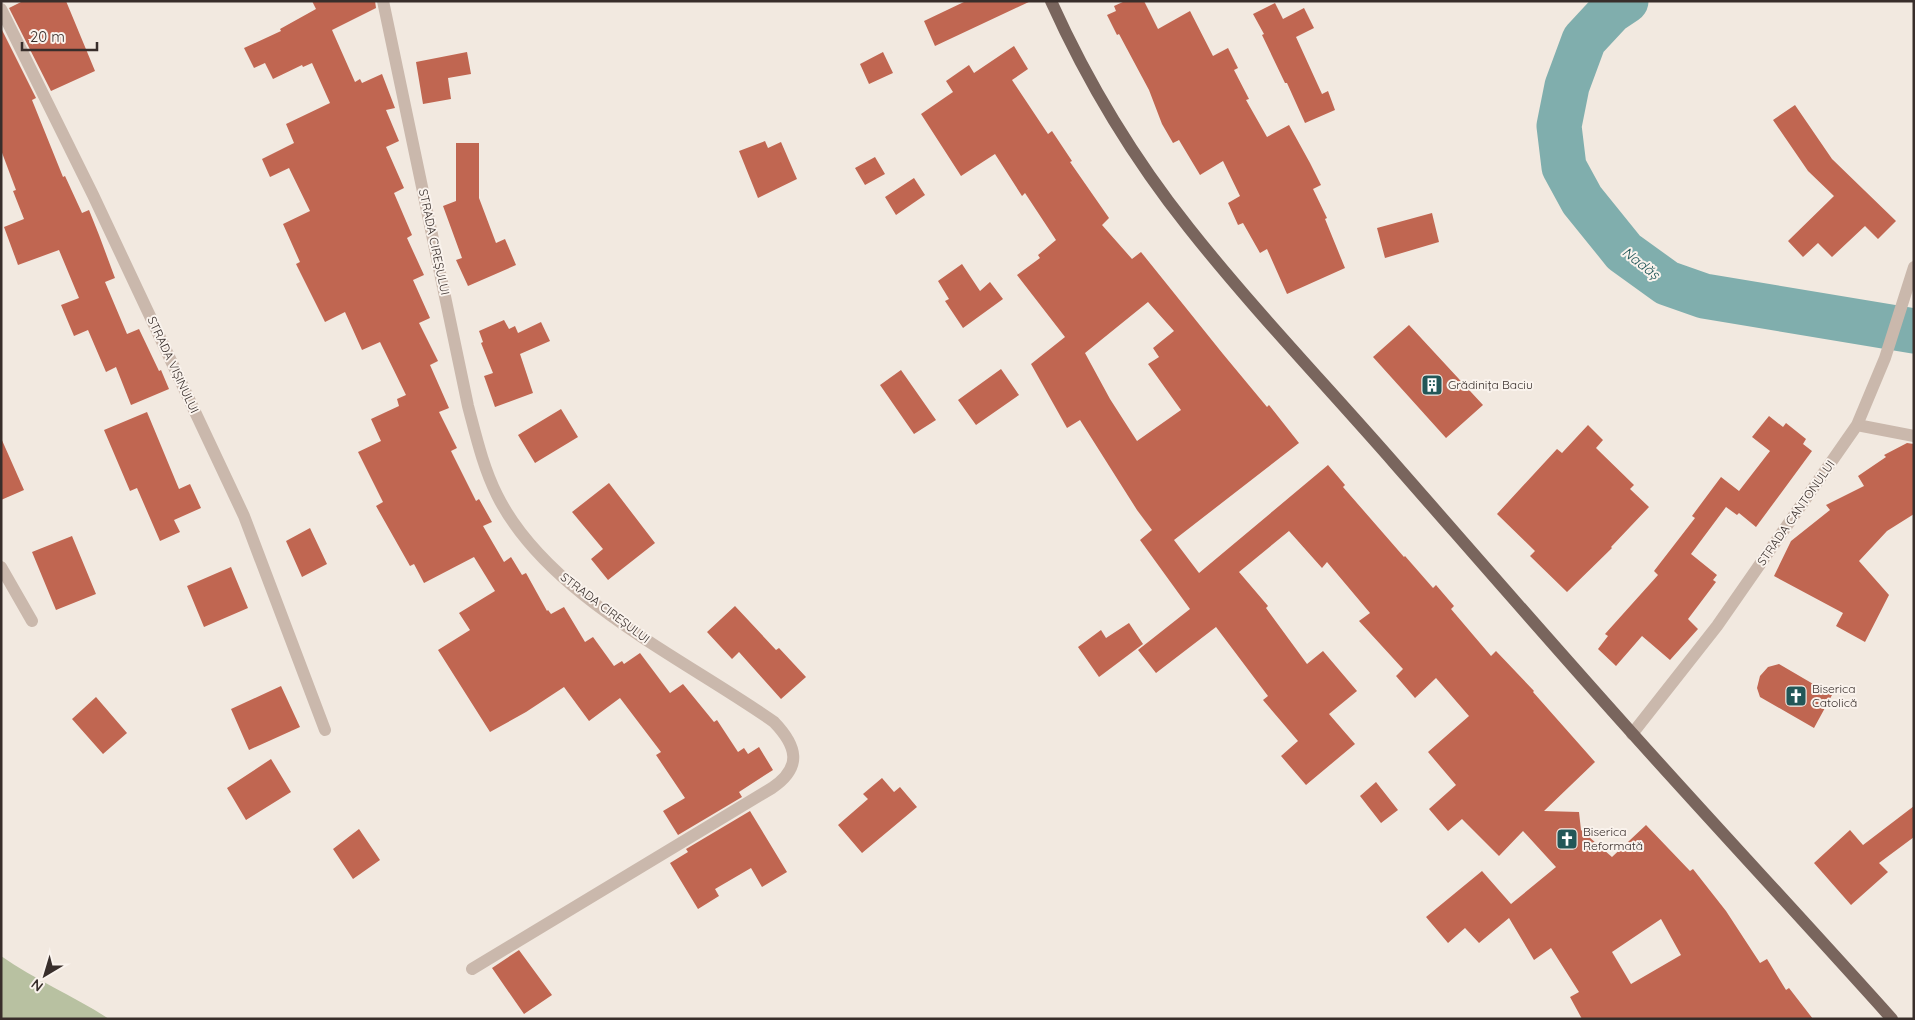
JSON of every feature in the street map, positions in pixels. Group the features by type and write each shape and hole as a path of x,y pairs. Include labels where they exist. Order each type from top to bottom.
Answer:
{"main road":[{"path":"1051,1 1084,67 1133,150 1187,226 1278,334 1632,734 1892,1019"}],"street":[{"name":"STRADA CIREȘULUI","path":"383,1 468,406 484,465 498,496 522,534 559,573 613,616 659,649 774,722 785,733 794,750 791,770 780,783 472,969"},
{"name":"STRADA VIȘINULUI","path":"1,9 93,196 244,516 325,730"},
{"name":"STRADA CANTONULUI","path":"1632,734 1717,626 1858,425 1885,358 1914,267"},
{"path":"1858,425 1914,436"},
{"path":"1,568 32,621"}],"green space":[{"path":"1,956 27,973 109,1019 1,1019"}],"building":[{"path":"23,1 66,1 95,71 51,91 9,8"},
{"path":"312,1 375,1 376,8 332,30 355,82 360,79 362,83 382,74 395,108 386,110 399,141 386,147 404,188 394,193 412,235 407,238 424,275 413,280 430,318 419,323 438,361 430,365 449,408 439,412 457,448 451,451 476,501 479,499 492,522 483,526 504,562 511,557 522,575 526,573 547,611 551,614 564,607 585,642 593,637 614,666 622,661 624,664 640,653 670,693 683,684 714,722 717,720 738,752 744,748 748,754 759,747 773,770 739,792 742,797 678,835 663,811 685,798 656,755 661,752 620,698 589,721 564,687 526,712 490,732 438,650 470,630 459,613 495,591 474,557 424,583 414,564 410,566 376,506 383,502 358,452 381,441 371,419 399,406 397,399 406,395 380,342 362,350 345,312 325,322 296,264 300,262 283,224 310,211 289,168 270,177 262,159 294,143 286,124 330,103 312,63 303,67 302,65 273,79 265,63 254,68 244,48 281,31 280,29 316,9"},
{"path":"966,1 1031,1 935,46 924,21"},
{"path":"1125,1 1144,1 1158,29 1190,11 1213,56 1228,48 1238,68 1234,70 1249,99 1246,100 1267,137 1289,125 1310,163 1321,185 1313,189 1327,218 1325,219 1345,268 1287,294 1267,249 1260,253 1243,223 1238,225 1228,203 1240,196 1223,161 1200,175 1179,140 1173,143 1162,124 1149,90 1107,15 1116,11 1114,6"},
{"path":"1275,3 1283,19 1304,8 1314,28 1296,37 1322,94 1328,91 1335,110 1305,123 1253,14"},
{"path":"1,28 36,98 32,100 63,177 65,176 82,213 89,210 115,278 105,282 127,334 139,329 169,389 131,405 116,367 106,372 88,330 74,336 61,305 79,298 59,250 18,265 4,227 24,219 13,191 16,190 1,150"},
{"path":"1014,46 1028,69 1012,80 1048,134 1052,131 1072,161 1070,162 1109,218 1102,225 1132,259 1141,252 1223,354 1267,407 1269,405 1299,443 1174,540 1199,573 1328,465 1345,485 1343,487 1404,557 1433,588 1436,585 1454,606 1451,609 1491,656 1496,651 1534,691 1595,762 1544,811 1579,812 1581,830 1612,857 1646,825 1690,871 1693,869 1726,911 1760,963 1767,959 1786,990 1789,988 1813,1019 1582,1019 1570,997 1579,992 1551,948 1534,960 1509,918 1479,943 1465,928 1448,943 1426,917 1482,871 1511,904 1556,867 1523,831 1499,856 1462,819 1448,831 1429,809 1456,785 1428,752 1469,716 1436,678 1415,698 1396,676 1403,669 1359,621 1370,613 1327,562 1322,568 1289,531 1239,572 1268,606 1266,608 1307,664 1323,651 1357,691 1329,714 1355,744 1306,785 1281,756 1298,741 1263,700 1268,696 1216,627 1156,673 1138,650 1190,609 1140,540 1152,530 1137,510 1080,420 1067,428 1031,364 1065,337 1017,275 1040,258 1038,255 1056,240 1025,193 1022,196 995,154 961,176 921,114 953,92 946,81 969,65 974,73","holes":["1148,302 1174,331 1153,348 1159,357 1148,364 1181,410 1137,441 1110,399 1085,353","1661,919 1681,955 1631,984 1612,952"]},
{"path":"467,52 471,74 448,78 451,99 423,104 416,62"},
{"path":"883,52 893,73 869,84 860,64"},
{"path":"1795,105 1832,159 1896,221 1878,239 1865,226 1832,257 1818,243 1803,257 1788,241 1834,196 1808,171 1773,120"},
{"path":"765,141 768,148 781,142 797,179 758,198 739,151"},
{"path":"456,143 479,143 479,198 496,243 505,239 516,265 468,286 456,260 462,258 443,206 456,201"},
{"path":"875,157 885,174 865,185 855,168"},
{"path":"914,178 925,195 896,215 885,197"},
{"path":"1432,213 1439,242 1385,258 1377,228"},
{"path":"962,264 980,291 990,282 1003,299 963,328 945,301 949,299 938,281"},
{"path":"504,320 509,329 515,326 518,333 541,322 550,341 520,354 533,393 495,407 484,376 493,373 481,343 483,342 479,331"},
{"name":"Grădinița Baciu","path":"1409,325 1483,405 1446,438 1373,357"},
{"path":"1001,369 1019,395 976,425 958,400"},
{"path":"901,370 936,420 914,434 880,385"},
{"path":"561,409 578,437 535,463 518,435"},
{"path":"147,412 179,489 190,484 201,508 174,520 180,532 160,541 137,488 130,491 104,430"},
{"path":"1769,416 1783,427 1786,423 1806,439 1803,444 1812,451 1756,527 1739,513 1737,515 1726,507 1691,554 1717,575 1713,580 1716,582 1688,619 1698,629 1670,660 1642,636 1616,666 1598,649 1608,636 1605,634 1658,575 1654,571 1695,518 1692,516 1721,477 1739,491 1770,451 1752,437"},
{"path":"1588,425 1603,440 1596,448 1634,485 1630,489 1649,507 1612,548 1567,592 1530,556 1535,551 1497,514 1557,449 1562,453"},
{"path":"1,438 24,490 1,500"},
{"path":"1907,443 1914,444 1914,514 1887,531 1859,561 1889,595 1865,642 1836,626 1843,613 1774,576 1791,541 1830,510 1826,505 1864,486 1858,476 1886,457 1884,455"},
{"path":"609,483 655,543 608,580 591,559 603,549 572,512"},
{"path":"310,528 327,564 302,577 286,541"},
{"path":"72,536 96,594 56,610 32,552"},
{"path":"231,567 248,608 204,627 187,586"},
{"path":"735,606 776,650 779,648 806,677 781,699 739,652 732,659 707,632"},
{"path":"1129,623 1143,644 1099,677 1078,647 1101,630 1106,638"},
{"name":"Biserica Catolică","path":"1779,664 1832,695 1814,728 1760,697 1757,688 1760,676 1768,667"},
{"path":"281,686 300,727 249,750 231,709"},
{"path":"96,697 127,733 103,754 72,719"},
{"path":"271,759 291,792 246,820 227,788"},
{"path":"882,778 894,792 900,787 917,807 862,853 838,825 868,799 863,794"},
{"path":"1376,782 1398,810 1381,823 1360,796"},
{"path":"1914,806 1914,837 1879,863 1888,872 1851,905 1814,863 1850,830 1863,845"},
{"path":"750,811 787,872 762,887 751,868 715,889 719,896 698,909 670,863 688,852 686,849"},
{"path":"359,829 380,860 353,879 333,849"},
{"path":"519,950 552,995 524,1014 492,968"}],"waterway":[{"name":"Nadăș","path":"1626,1 1611,11 1584,40 1567,86 1559,126 1564,167 1582,200 1624,252 1667,283 1704,296 1914,331"}],"place":[{"name":"Grădinița Baciu","path":"1432,385"},
{"name":"Biserica Catolică","path":"1796,696"},
{"name":"Biserica Reformată","path":"1567,839"}]}
